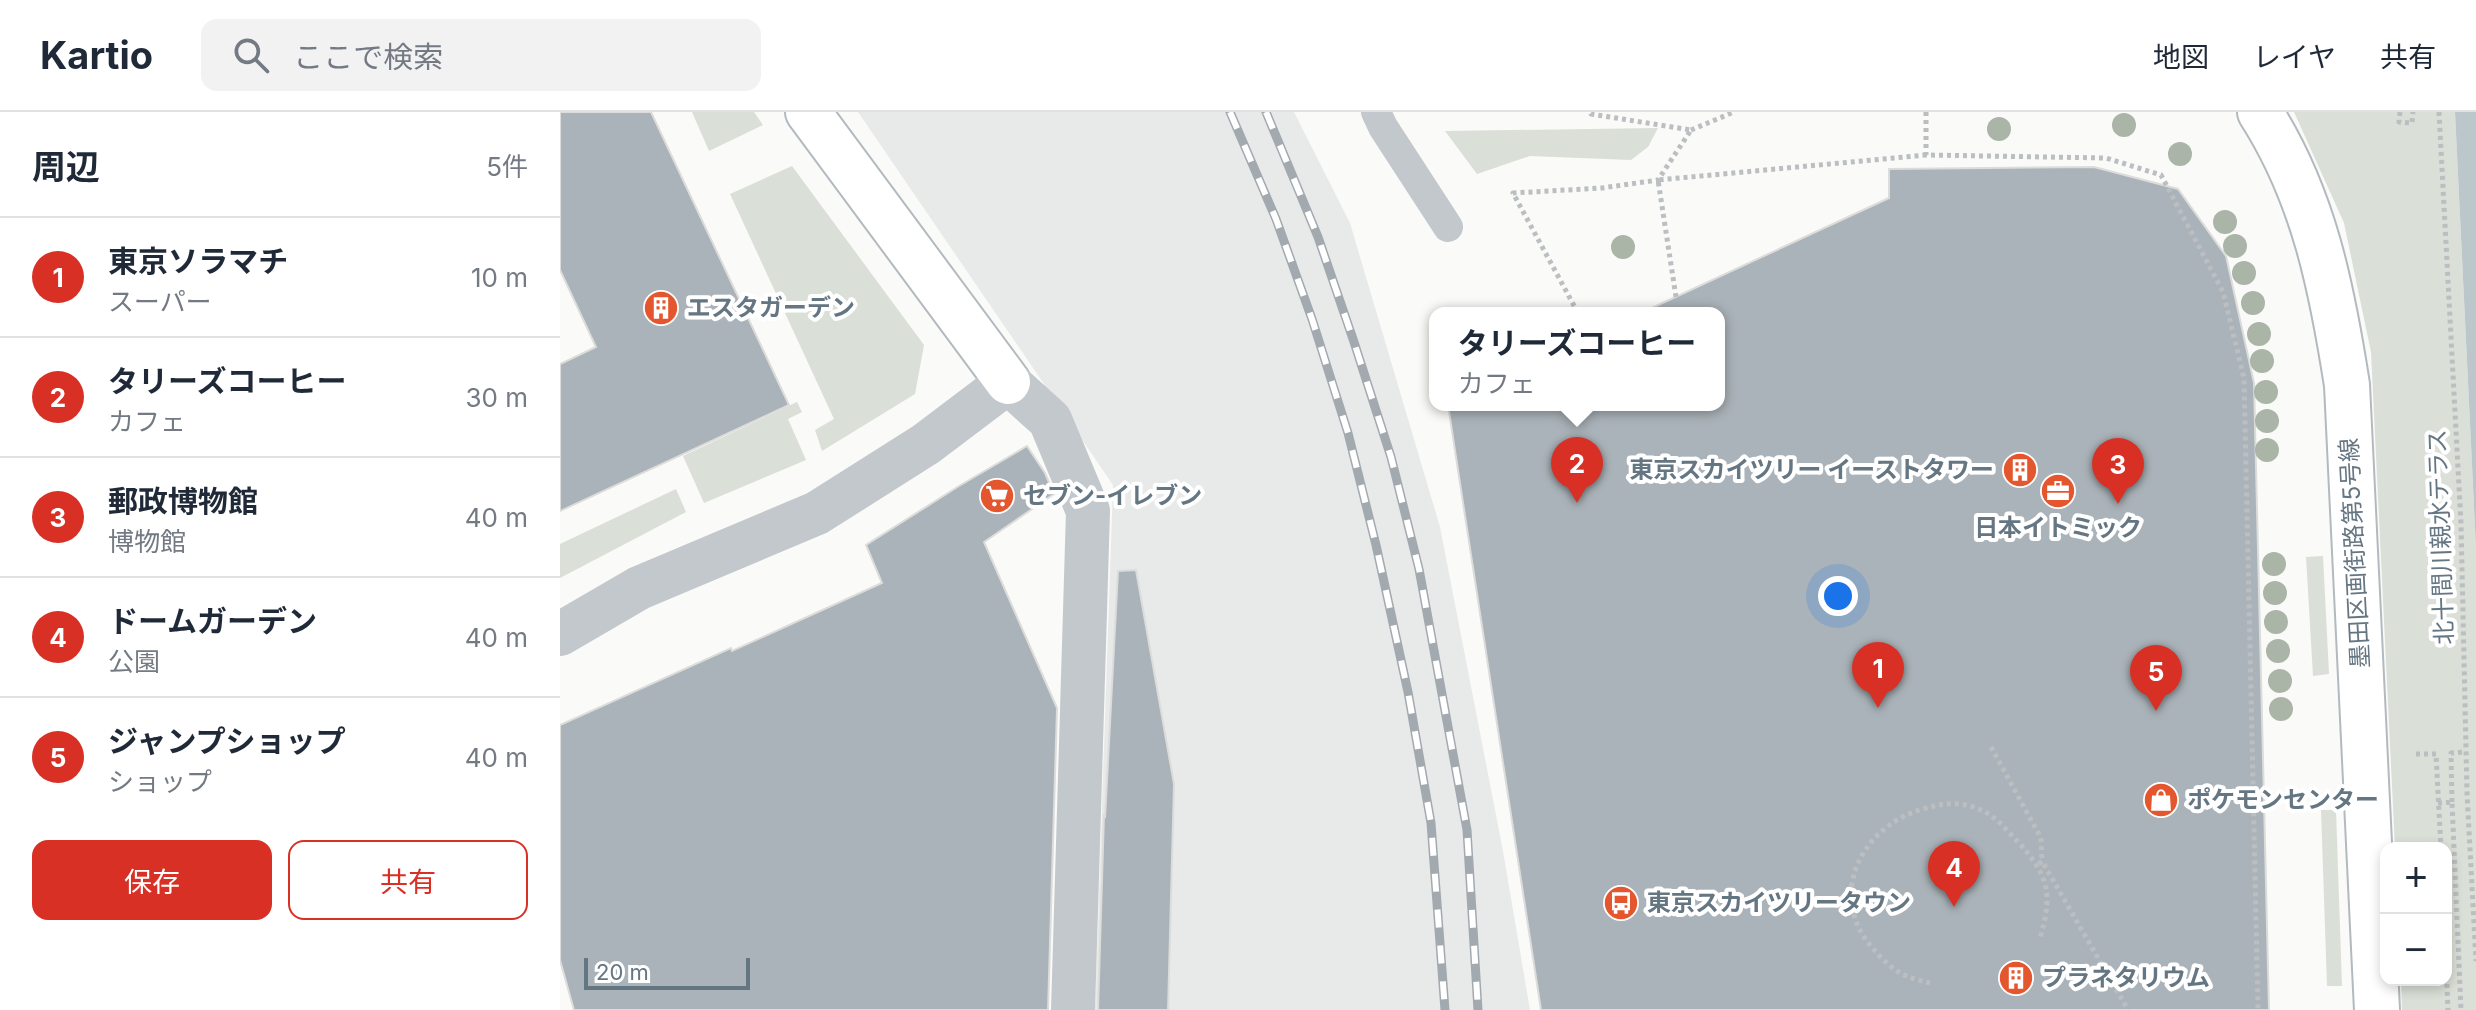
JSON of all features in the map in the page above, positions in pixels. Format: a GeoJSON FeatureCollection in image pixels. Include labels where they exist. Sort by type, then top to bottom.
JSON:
{"type":"FeatureCollection","features":[{"type":"Feature","properties":{"kind":"street"},"geometry":{"type":"LineString","coordinates":[[808,112],[1008,382],[1050,420],[1088,511],[1073,1010]]}},
{"type":"Feature","properties":{"kind":"street","name":"墨田区画街路第5号線"},"geometry":{"type":"LineString","coordinates":[[2260,112],[2294,176],[2320,242],[2347,385],[2377,1010]]}},
{"type":"Feature","properties":{"kind":"street"},"geometry":{"type":"LineString","coordinates":[[560,634],[639,588],[817,513],[926,444],[1008,382]]}},
{"type":"Feature","properties":{"kind":"lane"},"geometry":{"type":"LineString","coordinates":[[1376,112],[1448,227]]}},
{"type":"Feature","properties":{"kind":"path"},"geometry":{"type":"LineString","coordinates":[[1590,112],[1691,130],[1734,112]]}},
{"type":"Feature","properties":{"kind":"path"},"geometry":{"type":"LineString","coordinates":[[1926,112],[1926,155]]}},
{"type":"Feature","properties":{"kind":"path"},"geometry":{"type":"LineString","coordinates":[[2400,112],[2399,122],[2412,123],[2413,112]]}},
{"type":"Feature","properties":{"kind":"path","name":"北十間川親水テラス"},"geometry":{"type":"LineString","coordinates":[[2439,112],[2461,524],[2466,752],[2476,961]]}},
{"type":"Feature","properties":{"kind":"path"},"geometry":{"type":"LineString","coordinates":[[1676,297],[1658,180],[1691,130]]}},
{"type":"Feature","properties":{"kind":"path"},"geometry":{"type":"LineString","coordinates":[[1575,307],[1513,193],[1602,188],[1926,155],[2106,158],[2161,175],[2223,292],[2244,378],[2258,1010]]}},
{"type":"Feature","properties":{"kind":"path"},"geometry":{"type":"LineString","coordinates":[[1991,747],[2041,838],[2040,863],[2047,897],[2040,938]]}},
{"type":"Feature","properties":{"kind":"path"},"geometry":{"type":"LineString","coordinates":[[2461,1010],[2451,753],[2466,752]]}},
{"type":"Feature","properties":{"kind":"path"},"geometry":{"type":"LineString","coordinates":[[2409,754],[2436,754],[2441,842]]}},
{"type":"Feature","properties":{"kind":"path"},"geometry":{"type":"LineString","coordinates":[[2438,803],[2452,802]]}},
{"type":"Feature","properties":{"kind":"path"},"geometry":{"type":"LineString","coordinates":[[1930,983],[1894,969],[1872,948],[1859,928],[1852,906],[1855,867],[1870,841],[1891,823],[1910,813],[1945,803],[1964,803],[1989,813],[2040,863],[2128,1010]]}},
{"type":"Feature","properties":{"kind":"path"},"geometry":{"type":"LineString","coordinates":[[1676,906],[1742,905]]}},
{"type":"Feature","properties":{"kind":"path"},"geometry":{"type":"LineString","coordinates":[[2447,986],[2448,1010]]}},
{"type":"Feature","properties":{"kind":"shaded area"},"geometry":{"type":"Polygon","coordinates":[[[692,112],[754,112],[763,125],[709,151],[692,112]]]}},
{"type":"Feature","properties":{"kind":"shaded area"},"geometry":{"type":"Polygon","coordinates":[[[858,112],[1294,112],[1350,223],[1440,527],[1503,851],[1530,1010],[1095,1010],[1113,485],[858,112]]]}},
{"type":"Feature","properties":{"kind":"shaded area"},"geometry":{"type":"Polygon","coordinates":[[[2294,112],[2455,112],[2476,548],[2476,1010],[2402,1010],[2401,986],[2452,986],[2452,842],[2395,842],[2371,352],[2344,223],[2294,112]]]}},
{"type":"Feature","properties":{"kind":"shaded area"},"geometry":{"type":"Polygon","coordinates":[[[2455,112],[2476,112],[2476,548],[2455,112]]]}},
{"type":"Feature","properties":{"kind":"shaded area"},"geometry":{"type":"Polygon","coordinates":[[[1658,128],[1648,147],[1631,160],[1530,156],[1477,174],[1445,131],[1658,128]]]}},
{"type":"Feature","properties":{"kind":"shaded area"},"geometry":{"type":"Polygon","coordinates":[[[792,166],[924,345],[915,394],[822,451],[815,430],[834,419],[730,194],[792,166]]]}},
{"type":"Feature","properties":{"kind":"shaded area"},"geometry":{"type":"Polygon","coordinates":[[[797,402],[802,412],[788,419],[806,460],[704,503],[683,456],[797,402]]]}},
{"type":"Feature","properties":{"kind":"shaded area"},"geometry":{"type":"Polygon","coordinates":[[[676,489],[686,512],[560,578],[560,544],[676,489]]]}},
{"type":"Feature","properties":{"kind":"shaded area"},"geometry":{"type":"Polygon","coordinates":[[[2323,556],[2329,674],[2313,676],[2306,557],[2323,556]]]}},
{"type":"Feature","properties":{"kind":"shaded area"},"geometry":{"type":"Polygon","coordinates":[[[2321,810],[2336,810],[2342,986],[2327,986],[2321,810]]]}},
{"type":"Feature","properties":{"kind":"building","name":"エスタガーデン"},"geometry":{"type":"Polygon","coordinates":[[[560,112],[651,112],[789,405],[560,511],[560,364],[596,347],[560,270],[560,112]]]}},
{"type":"Feature","properties":{"kind":"building"},"geometry":{"type":"Polygon","coordinates":[[[2094,167],[2178,189],[2226,256],[2254,383],[2269,1010],[1541,1010],[1449,411],[1725,411],[1725,307],[1654,307],[1889,198],[1889,169],[2094,167]]]}},
{"type":"Feature","properties":{"kind":"building"},"geometry":{"type":"Polygon","coordinates":[[[1027,446],[1045,473],[1054,494],[984,542],[1057,708],[1048,1010],[574,1010],[560,960],[560,725],[882,583],[866,545],[1027,446]]]}},
{"type":"Feature","properties":{"kind":"building"},"geometry":{"type":"Polygon","coordinates":[[[1136,570],[1174,784],[1168,1010],[1098,1010],[1104,814],[1105,818],[1118,571],[1136,570]]]}},
{"type":"Feature","properties":{"kind":"railway"},"geometry":{"type":"LineString","coordinates":[[1230,112],[1276,219],[1312,319],[1348,433],[1376,545],[1408,692],[1431,823],[1445,1010]]}},
{"type":"Feature","properties":{"kind":"railway"},"geometry":{"type":"LineString","coordinates":[[1266,112],[1318,237],[1354,342],[1391,457],[1419,569],[1467,830],[1478,1010]]}},
{"type":"Feature","properties":{"kind":"place","name":"エスタガーデン"},"geometry":{"type":"Point","coordinates":[661,308]}},
{"type":"Feature","properties":{"kind":"place","name":"東京スカイツリー イーストタワー"},"geometry":{"type":"Point","coordinates":[2020,470]}},
{"type":"Feature","properties":{"kind":"place","name":"日本イトミック"},"geometry":{"type":"Point","coordinates":[2058,491]}},
{"type":"Feature","properties":{"kind":"place","name":"セブン-イレブン"},"geometry":{"type":"Point","coordinates":[997,496]}},
{"type":"Feature","properties":{"kind":"place","name":"タリーズコーヒー"},"geometry":{"type":"Point","coordinates":[1577,503]}},
{"type":"Feature","properties":{"kind":"place","name":"郵政博物館"},"geometry":{"type":"Point","coordinates":[2118,504]}},
{"type":"Feature","properties":{"kind":"place","name":"東京ソラマチ"},"geometry":{"type":"Point","coordinates":[1878,708]}},
{"type":"Feature","properties":{"kind":"place","name":"ジャンプショップ"},"geometry":{"type":"Point","coordinates":[2156,711]}},
{"type":"Feature","properties":{"kind":"place","name":"ポケモンセンター"},"geometry":{"type":"Point","coordinates":[2161,800]}},
{"type":"Feature","properties":{"kind":"place","name":"東京スカイツリータウン"},"geometry":{"type":"Point","coordinates":[1621,903]}},
{"type":"Feature","properties":{"kind":"place","name":"ドームガーデン"},"geometry":{"type":"Point","coordinates":[1954,907]}},
{"type":"Feature","properties":{"kind":"place","name":"プラネタリウム"},"geometry":{"type":"Point","coordinates":[2016,978]}}]}
